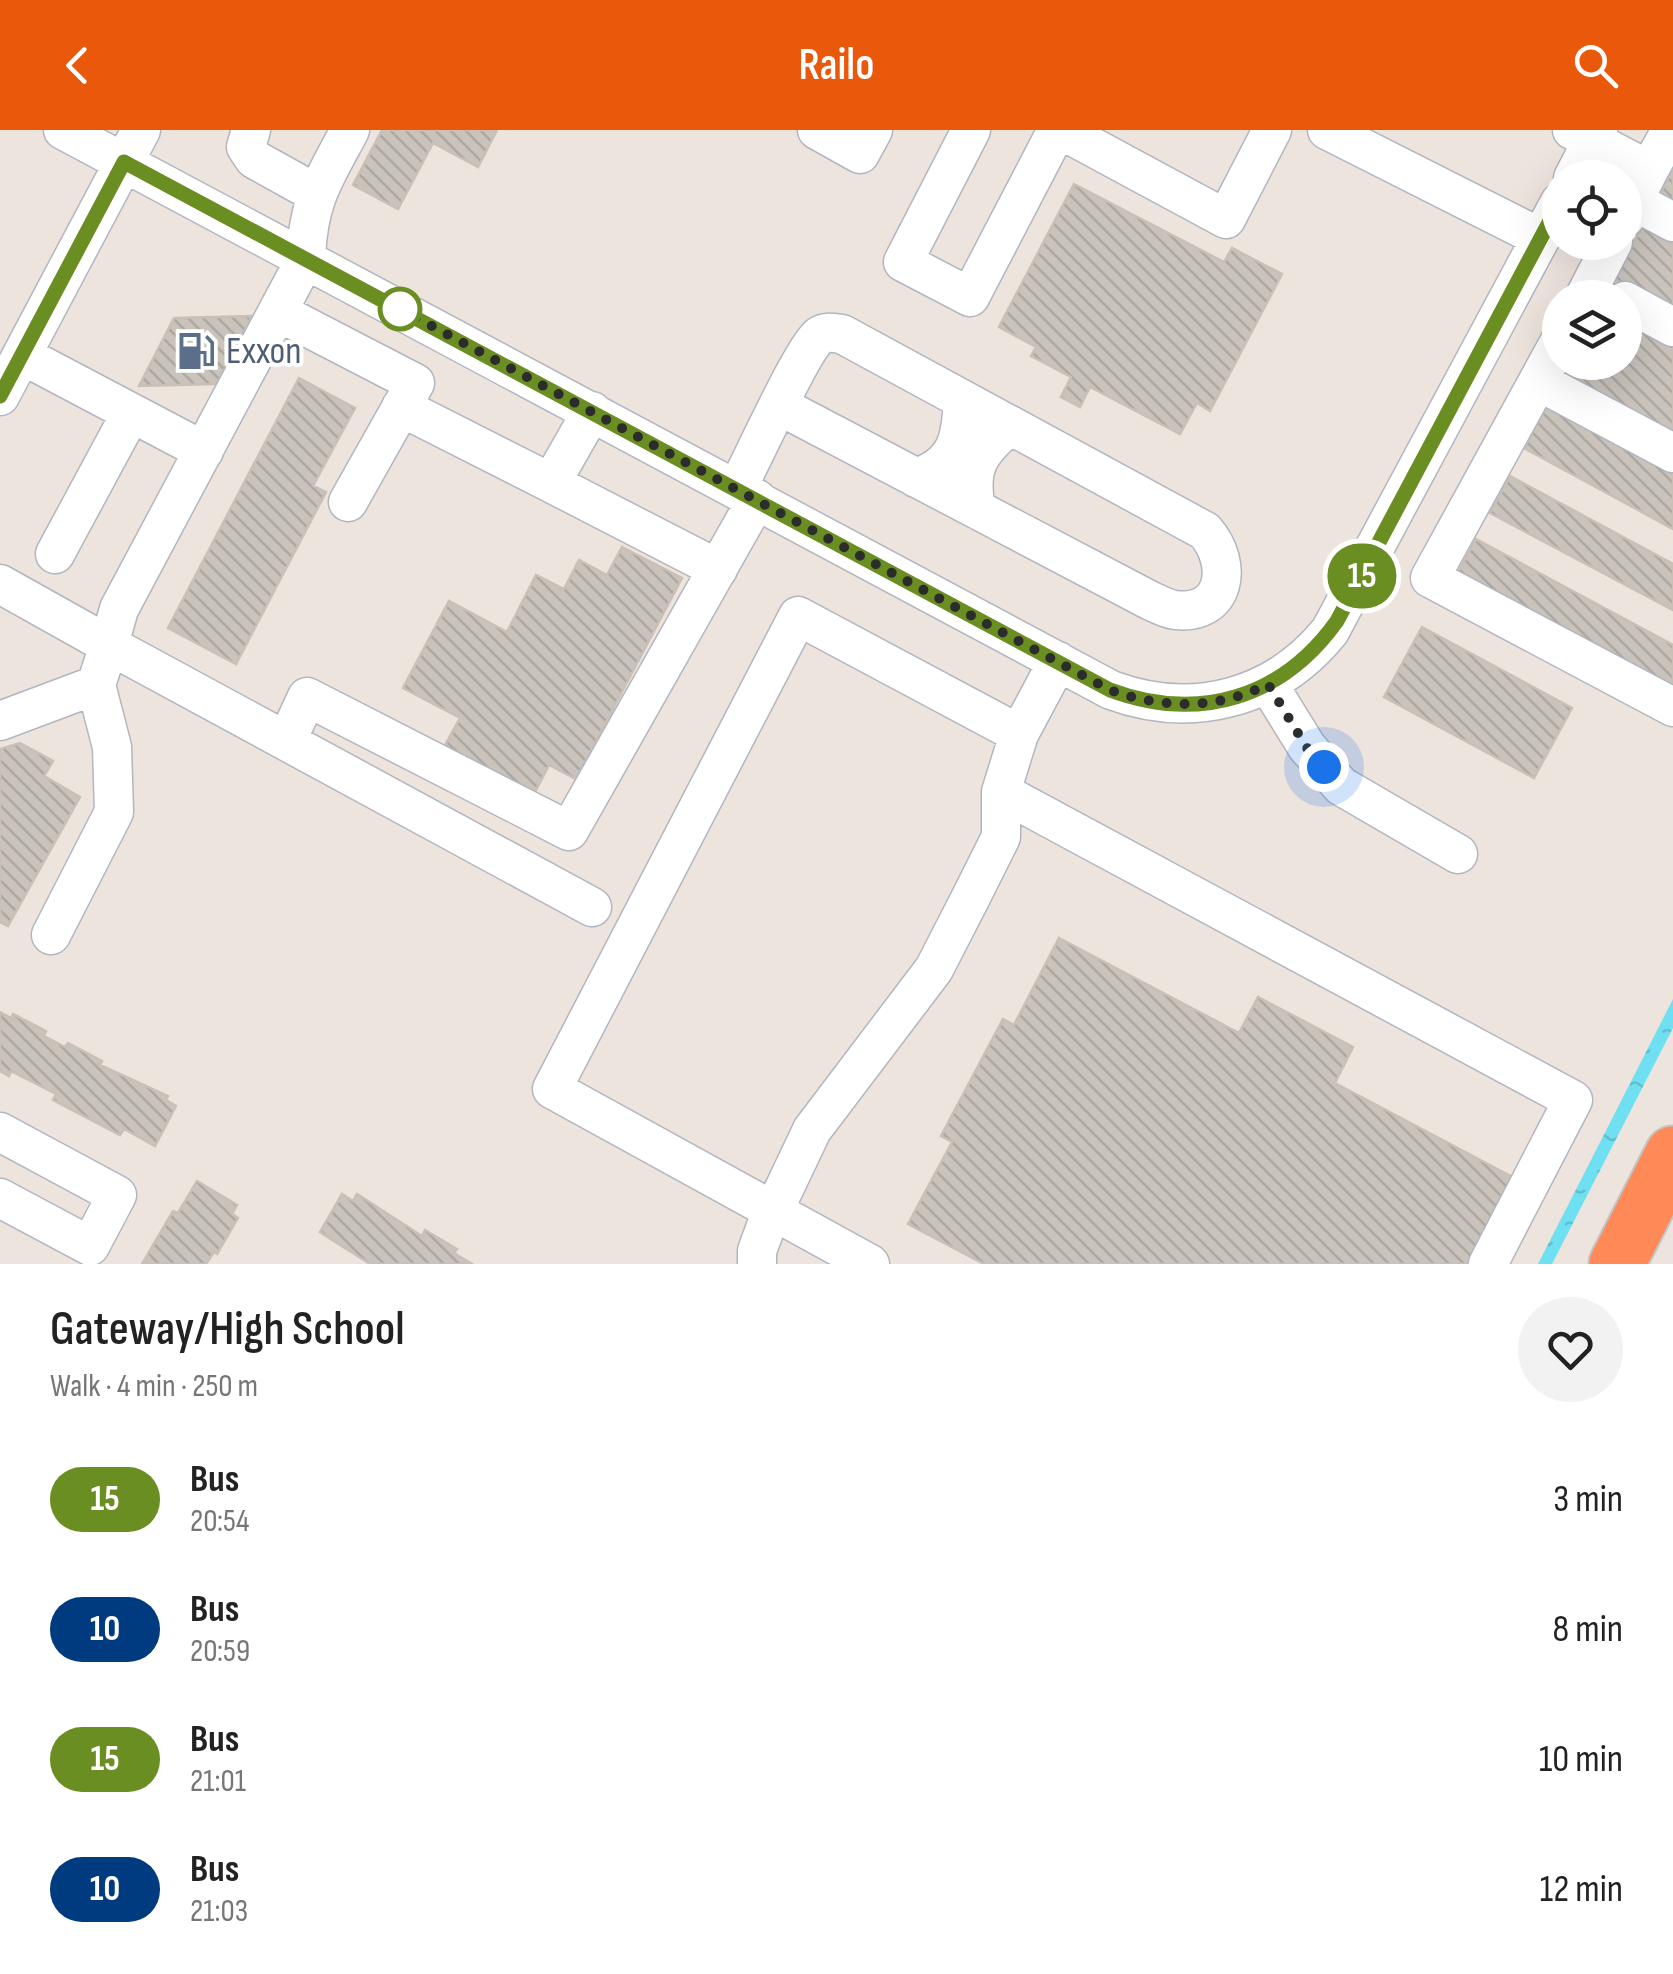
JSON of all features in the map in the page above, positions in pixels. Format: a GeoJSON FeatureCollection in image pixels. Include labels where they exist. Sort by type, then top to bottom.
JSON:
{"type":"FeatureCollection","features":[{"type":"Feature","properties":{"kind":"highway"},"geometry":{"type":"LineString","coordinates":[[1617,1264],[1673,1154]]}},
{"type":"Feature","properties":{"kind":"street"},"geometry":{"type":"LineString","coordinates":[[62,130],[132,146],[306,258],[1110,690],[1160,703],[1212,703],[1259,688],[1313,651],[1337,621],[1541,238],[1327,130]]}},
{"type":"Feature","properties":{"kind":"street"},"geometry":{"type":"LineString","coordinates":[[252,130],[246,147],[254,159],[317,194]]}},
{"type":"Feature","properties":{"kind":"street"},"geometry":{"type":"LineString","coordinates":[[52,934],[114,812],[112,747],[96,685],[119,609],[306,258],[307,227],[317,194],[350,130]]}},
{"type":"Feature","properties":{"kind":"street"},"geometry":{"type":"LineString","coordinates":[[817,130],[860,154],[873,130]]}},
{"type":"Feature","properties":{"kind":"street"},"geometry":{"type":"LineString","coordinates":[[971,130],[903,262],[970,298],[1059,130],[1226,219],[1272,130]]}},
{"type":"Feature","properties":{"kind":"street"},"geometry":{"type":"LineString","coordinates":[[1642,186],[1671,130]]}},
{"type":"Feature","properties":{"kind":"street"},"geometry":{"type":"LineString","coordinates":[[1588,134],[1608,160]]}},
{"type":"Feature","properties":{"kind":"street"},"geometry":{"type":"LineString","coordinates":[[1579,160],[1588,134]]}},
{"type":"Feature","properties":{"kind":"street"},"geometry":{"type":"LineString","coordinates":[[0,396],[132,146]]}},
{"type":"Feature","properties":{"kind":"street"},"geometry":{"type":"LineString","coordinates":[[1642,201],[1673,222]]}},
{"type":"Feature","properties":{"kind":"street"},"geometry":{"type":"LineString","coordinates":[[1642,310],[1673,326]]}},
{"type":"Feature","properties":{"kind":"street"},"geometry":{"type":"LineString","coordinates":[[278,312],[415,384],[348,502]]}},
{"type":"Feature","properties":{"kind":"street"},"geometry":{"type":"LineString","coordinates":[[286,740],[307,696],[569,831],[718,569],[780,406],[810,346],[818,336],[829,332],[842,334],[1205,531],[1219,547],[1222,584],[1212,599],[1195,607],[1175,610],[1151,602],[780,406]]}},
{"type":"Feature","properties":{"kind":"street"},"geometry":{"type":"LineString","coordinates":[[22,354],[204,451]]}},
{"type":"Feature","properties":{"kind":"street"},"geometry":{"type":"LineString","coordinates":[[1542,374],[1430,578],[1673,708]]}},
{"type":"Feature","properties":{"kind":"street"},"geometry":{"type":"LineString","coordinates":[[1538,381],[1673,453]]}},
{"type":"Feature","properties":{"kind":"street"},"geometry":{"type":"LineString","coordinates":[[916,478],[932,472],[954,452],[960,437],[963,400]]}},
{"type":"Feature","properties":{"kind":"street"},"geometry":{"type":"LineString","coordinates":[[401,408],[718,569]]}},
{"type":"Feature","properties":{"kind":"street"},"geometry":{"type":"LineString","coordinates":[[551,483],[592,411]]}},
{"type":"Feature","properties":{"kind":"street"},"geometry":{"type":"LineString","coordinates":[[54,554],[131,412]]}},
{"type":"Feature","properties":{"kind":"street"},"geometry":{"type":"LineString","coordinates":[[976,509],[973,472],[981,454],[1010,426]]}},
{"type":"Feature","properties":{"kind":"street"},"geometry":{"type":"LineString","coordinates":[[0,584],[592,907]]}},
{"type":"Feature","properties":{"kind":"street"},"geometry":{"type":"LineString","coordinates":[[870,1264],[552,1089],[798,616],[1020,734]]}},
{"type":"Feature","properties":{"kind":"street"},"geometry":{"type":"LineString","coordinates":[[756,1264],[773,1213],[812,1130],[934,968],[1001,837],[1001,792],[1020,734],[1058,662]]}},
{"type":"Feature","properties":{"kind":"street"},"geometry":{"type":"LineString","coordinates":[[0,722],[96,685]]}},
{"type":"Feature","properties":{"kind":"street"},"geometry":{"type":"LineString","coordinates":[[1259,688],[1340,786],[1458,854]]}},
{"type":"Feature","properties":{"kind":"street"},"geometry":{"type":"LineString","coordinates":[[1001,792],[1573,1100],[1488,1264]]}},
{"type":"Feature","properties":{"kind":"street"},"geometry":{"type":"LineString","coordinates":[[0,1132],[117,1195],[86,1255],[0,1198]]}},
{"type":"Feature","properties":{"kind":"water"},"geometry":{"type":"Polygon","coordinates":[[[1673,999],[1673,1028],[1552,1264],[1538,1264],[1673,999]]]}},
{"type":"Feature","properties":{"kind":"building"},"geometry":{"type":"Polygon","coordinates":[[[382,130],[497,130],[478,167],[433,143],[398,209],[353,185],[382,130]]]}},
{"type":"Feature","properties":{"kind":"building"},"geometry":{"type":"Polygon","coordinates":[[[1673,170],[1673,207],[1657,199],[1673,170]]]}},
{"type":"Feature","properties":{"kind":"building"},"geometry":{"type":"Polygon","coordinates":[[[1074,184],[1224,262],[1232,248],[1282,274],[1210,411],[1197,403],[1180,434],[1090,387],[1080,407],[1061,397],[1071,377],[1031,356],[1036,347],[999,327],[1074,184]]]}},
{"type":"Feature","properties":{"kind":"building"},"geometry":{"type":"Polygon","coordinates":[[[1642,227],[1673,244],[1673,311],[1642,294],[1642,280],[1614,279],[1624,260],[1642,260],[1642,227]]]}},
{"type":"Feature","properties":{"kind":"building","name":"Exxon"},"geometry":{"type":"Polygon","coordinates":[[[252,316],[217,384],[139,386],[174,318],[252,316]]]}},
{"type":"Feature","properties":{"kind":"building"},"geometry":{"type":"Polygon","coordinates":[[[1642,328],[1673,345],[1673,438],[1565,380],[1642,380],[1642,328]]]}},
{"type":"Feature","properties":{"kind":"building"},"geometry":{"type":"Polygon","coordinates":[[[299,378],[355,408],[313,486],[326,492],[236,664],[168,628],[299,378]]]}},
{"type":"Feature","properties":{"kind":"building"},"geometry":{"type":"Polygon","coordinates":[[[1547,405],[1673,473],[1673,529],[1524,448],[1547,405]]]}},
{"type":"Feature","properties":{"kind":"building"},"geometry":{"type":"Polygon","coordinates":[[[1510,476],[1673,564],[1673,610],[1490,513],[1510,476]]]}},
{"type":"Feature","properties":{"kind":"building"},"geometry":{"type":"Polygon","coordinates":[[[1476,539],[1673,645],[1673,691],[1457,574],[1476,539]]]}},
{"type":"Feature","properties":{"kind":"building"},"geometry":{"type":"Polygon","coordinates":[[[622,547],[682,578],[576,779],[549,765],[534,794],[444,747],[460,718],[403,688],[449,601],[507,632],[536,575],[564,589],[579,560],[607,575],[622,547]]]}},
{"type":"Feature","properties":{"kind":"building"},"geometry":{"type":"Polygon","coordinates":[[[1422,627],[1572,708],[1534,778],[1384,697],[1422,627]]]}},
{"type":"Feature","properties":{"kind":"building"},"geometry":{"type":"Polygon","coordinates":[[[20,743],[53,761],[44,776],[80,797],[8,926],[0,922],[0,749],[20,743]]]}},
{"type":"Feature","properties":{"kind":"building"},"geometry":{"type":"Polygon","coordinates":[[[1059,938],[1239,1033],[1258,997],[1353,1047],[1335,1083],[1518,1180],[1474,1264],[984,1264],[908,1224],[952,1142],[941,1136],[1003,1019],[1014,1025],[1059,938]]]}},
{"type":"Feature","properties":{"kind":"building"},"geometry":{"type":"Polygon","coordinates":[[[0,1012],[11,1018],[13,1014],[46,1031],[44,1036],[65,1047],[68,1043],[102,1061],[100,1065],[168,1096],[166,1100],[176,1106],[155,1146],[124,1129],[120,1135],[53,1100],[56,1094],[11,1071],[9,1076],[0,1071],[0,1012]]]}},
{"type":"Feature","properties":{"kind":"building"},"geometry":{"type":"Polygon","coordinates":[[[197,1181],[237,1205],[232,1214],[238,1218],[217,1254],[214,1252],[206,1264],[142,1264],[173,1211],[178,1213],[197,1181]]]}},
{"type":"Feature","properties":{"kind":"building"},"geometry":{"type":"Polygon","coordinates":[[[342,1194],[353,1201],[357,1194],[422,1236],[425,1230],[457,1249],[454,1253],[472,1264],[370,1264],[320,1232],[342,1194]]]}},
{"type":"Feature","properties":{"kind":"bus line","name":"15"},"geometry":{"type":"LineString","coordinates":[[0,396],[124,162],[1110,690],[1160,703],[1212,703],[1249,693],[1283,676],[1313,651],[1337,621],[1542,236]]}},
{"type":"Feature","properties":{"kind":"place","name":"Exxon"},"geometry":{"type":"Point","coordinates":[196,351]}},
{"type":"Feature","properties":{"kind":"route"},"geometry":{"type":"LineString","coordinates":[[400,309],[1110,690],[1160,703],[1212,703],[1268,684],[1307,748],[1324,767]]}}]}
